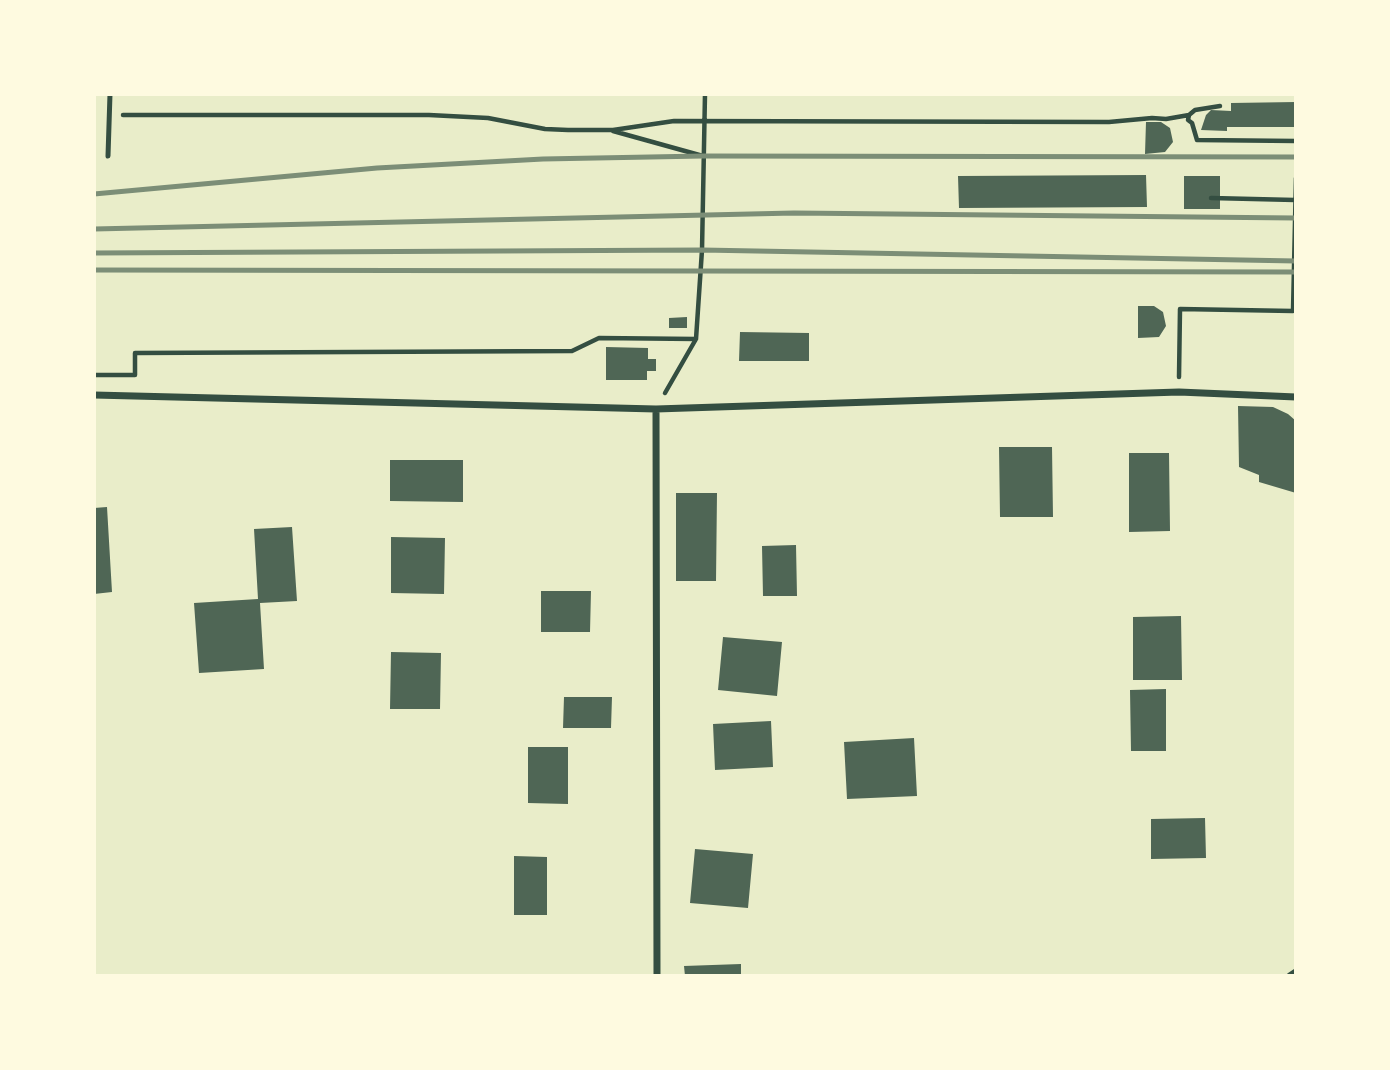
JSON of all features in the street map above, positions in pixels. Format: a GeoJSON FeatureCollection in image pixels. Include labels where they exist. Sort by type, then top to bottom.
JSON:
{"type":"FeatureCollection","features":[{"type":"Feature","properties":{"kind":"street"},"geometry":{"type":"LineString","coordinates":[[94,395],[656,409],[1179,392],[1296,397]]}},
{"type":"Feature","properties":{"kind":"street"},"geometry":{"type":"LineString","coordinates":[[656,409],[657,975]]}},
{"type":"Feature","properties":{"kind":"street"},"geometry":{"type":"LineString","coordinates":[[1290,975],[1296,972]]}},
{"type":"Feature","properties":{"kind":"lane"},"geometry":{"type":"LineString","coordinates":[[108,156],[110,94]]}},
{"type":"Feature","properties":{"kind":"path"},"geometry":{"type":"LineString","coordinates":[[656,409],[696,339],[702,250],[705,94]]}},
{"type":"Feature","properties":{"kind":"path"},"geometry":{"type":"LineString","coordinates":[[110,115],[429,115],[488,118],[545,129],[604,129],[674,121],[1109,122],[1166,119],[1220,106]]}},
{"type":"Feature","properties":{"kind":"path"},"geometry":{"type":"LineString","coordinates":[[1189,115],[1188,120],[1192,123],[1197,140],[1296,141]]}},
{"type":"Feature","properties":{"kind":"path"},"geometry":{"type":"LineString","coordinates":[[604,129],[703,156]]}},
{"type":"Feature","properties":{"kind":"path"},"geometry":{"type":"LineString","coordinates":[[1179,392],[1180,309],[1293,311],[1296,178]]}},
{"type":"Feature","properties":{"kind":"path"},"geometry":{"type":"LineString","coordinates":[[1211,198],[1295,200]]}},
{"type":"Feature","properties":{"kind":"path"},"geometry":{"type":"LineString","coordinates":[[94,375],[135,375],[135,354],[572,351],[599,338],[696,339]]}},
{"type":"Feature","properties":{"kind":"building"},"geometry":{"type":"Polygon","coordinates":[[[1296,102],[1296,127],[1227,127],[1227,131],[1201,130],[1206,115],[1211,110],[1231,111],[1231,103],[1296,102]]]}},
{"type":"Feature","properties":{"kind":"building"},"geometry":{"type":"Polygon","coordinates":[[[1146,122],[1161,122],[1170,128],[1173,142],[1165,152],[1145,154],[1146,122]]]}},
{"type":"Feature","properties":{"kind":"building"},"geometry":{"type":"Polygon","coordinates":[[[1146,175],[1147,207],[959,208],[958,176],[1146,175]]]}},
{"type":"Feature","properties":{"kind":"building"},"geometry":{"type":"Polygon","coordinates":[[[1184,176],[1220,176],[1220,209],[1184,209],[1184,176]]]}},
{"type":"Feature","properties":{"kind":"building"},"geometry":{"type":"Polygon","coordinates":[[[1138,306],[1154,306],[1163,312],[1166,326],[1159,337],[1138,338],[1138,306]]]}},
{"type":"Feature","properties":{"kind":"building"},"geometry":{"type":"Polygon","coordinates":[[[687,317],[687,328],[669,328],[669,318],[687,317]]]}},
{"type":"Feature","properties":{"kind":"building"},"geometry":{"type":"Polygon","coordinates":[[[740,332],[809,333],[809,361],[739,361],[740,332]]]}},
{"type":"Feature","properties":{"kind":"building"},"geometry":{"type":"Polygon","coordinates":[[[606,347],[648,348],[648,359],[656,359],[656,371],[647,371],[647,380],[606,380],[606,347]]]}},
{"type":"Feature","properties":{"kind":"building"},"geometry":{"type":"Polygon","coordinates":[[[1238,406],[1273,407],[1296,421],[1296,493],[1259,482],[1259,475],[1239,467],[1238,406]]]}},
{"type":"Feature","properties":{"kind":"building"},"geometry":{"type":"Polygon","coordinates":[[[999,447],[1052,447],[1053,517],[1000,517],[999,447]]]}},
{"type":"Feature","properties":{"kind":"building"},"geometry":{"type":"Polygon","coordinates":[[[1129,453],[1169,453],[1170,531],[1129,532],[1129,453]]]}},
{"type":"Feature","properties":{"kind":"building"},"geometry":{"type":"Polygon","coordinates":[[[390,460],[463,460],[463,502],[390,501],[390,460]]]}},
{"type":"Feature","properties":{"kind":"building"},"geometry":{"type":"Polygon","coordinates":[[[676,493],[717,493],[716,581],[676,581],[676,493]]]}},
{"type":"Feature","properties":{"kind":"building"},"geometry":{"type":"Polygon","coordinates":[[[107,507],[112,592],[94,594],[94,508],[107,507]]]}},
{"type":"Feature","properties":{"kind":"building"},"geometry":{"type":"Polygon","coordinates":[[[292,527],[297,601],[260,603],[264,669],[199,673],[194,603],[258,599],[254,529],[292,527]]]}},
{"type":"Feature","properties":{"kind":"building"},"geometry":{"type":"Polygon","coordinates":[[[391,537],[445,538],[444,594],[391,593],[391,537]]]}},
{"type":"Feature","properties":{"kind":"building"},"geometry":{"type":"Polygon","coordinates":[[[796,545],[797,596],[763,596],[762,546],[796,545]]]}},
{"type":"Feature","properties":{"kind":"building"},"geometry":{"type":"Polygon","coordinates":[[[541,591],[591,591],[590,632],[541,632],[541,591]]]}},
{"type":"Feature","properties":{"kind":"building"},"geometry":{"type":"Polygon","coordinates":[[[1181,616],[1182,680],[1133,680],[1133,617],[1181,616]]]}},
{"type":"Feature","properties":{"kind":"building"},"geometry":{"type":"Polygon","coordinates":[[[723,637],[782,642],[777,696],[718,690],[723,637]]]}},
{"type":"Feature","properties":{"kind":"building"},"geometry":{"type":"Polygon","coordinates":[[[391,652],[441,653],[440,709],[390,709],[391,652]]]}},
{"type":"Feature","properties":{"kind":"building"},"geometry":{"type":"Polygon","coordinates":[[[1166,689],[1166,751],[1131,751],[1130,690],[1166,689]]]}},
{"type":"Feature","properties":{"kind":"building"},"geometry":{"type":"Polygon","coordinates":[[[564,697],[612,697],[611,728],[563,728],[564,697]]]}},
{"type":"Feature","properties":{"kind":"building"},"geometry":{"type":"Polygon","coordinates":[[[771,721],[773,767],[715,770],[713,724],[771,721]]]}},
{"type":"Feature","properties":{"kind":"building"},"geometry":{"type":"Polygon","coordinates":[[[914,738],[917,796],[847,799],[844,742],[914,738]]]}},
{"type":"Feature","properties":{"kind":"building"},"geometry":{"type":"Polygon","coordinates":[[[528,747],[568,747],[568,804],[528,803],[528,747]]]}},
{"type":"Feature","properties":{"kind":"building"},"geometry":{"type":"Polygon","coordinates":[[[1205,818],[1206,858],[1151,859],[1151,819],[1205,818]]]}},
{"type":"Feature","properties":{"kind":"building"},"geometry":{"type":"Polygon","coordinates":[[[695,849],[753,854],[748,908],[690,903],[695,849]]]}},
{"type":"Feature","properties":{"kind":"building"},"geometry":{"type":"Polygon","coordinates":[[[514,856],[547,857],[547,915],[514,915],[514,856]]]}},
{"type":"Feature","properties":{"kind":"building"},"geometry":{"type":"Polygon","coordinates":[[[741,964],[741,976],[685,976],[684,966],[741,964]]]}},
{"type":"Feature","properties":{"kind":"railway"},"geometry":{"type":"LineString","coordinates":[[94,194],[377,168],[543,159],[703,156],[1296,157]]}},
{"type":"Feature","properties":{"kind":"railway"},"geometry":{"type":"LineString","coordinates":[[94,229],[794,213],[1296,218]]}},
{"type":"Feature","properties":{"kind":"railway"},"geometry":{"type":"LineString","coordinates":[[94,253],[702,250],[1296,261]]}},
{"type":"Feature","properties":{"kind":"railway"},"geometry":{"type":"LineString","coordinates":[[94,270],[1296,272]]}}]}
